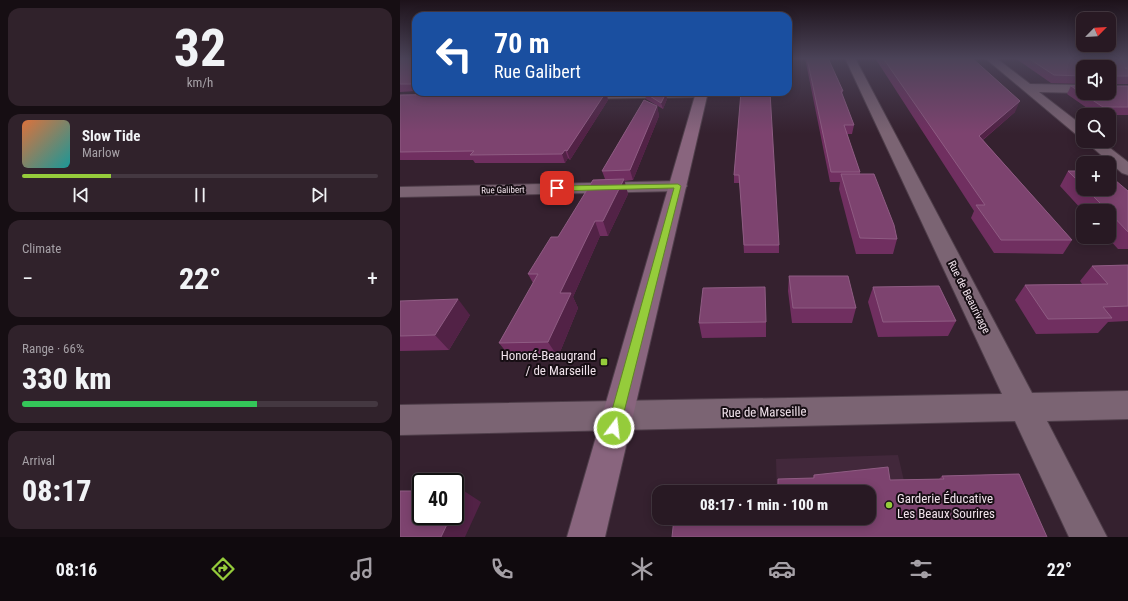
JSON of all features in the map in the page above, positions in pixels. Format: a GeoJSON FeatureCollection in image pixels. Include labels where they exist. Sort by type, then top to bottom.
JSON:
{"type":"FeatureCollection","features":[{"type":"Feature","properties":{"kind":"street","name":"Rue de Beaurivage"},"geometry":{"type":"LineString","coordinates":[[862,83],[1088,537]]}},
{"type":"Feature","properties":{"kind":"street"},"geometry":{"type":"LineString","coordinates":[[1022,83],[1076,127]]}},
{"type":"Feature","properties":{"kind":"street"},"geometry":{"type":"LineString","coordinates":[[1028,88],[1076,88]]}},
{"type":"Feature","properties":{"kind":"street"},"geometry":{"type":"LineString","coordinates":[[586,537],[701,96]]}},
{"type":"Feature","properties":{"kind":"street"},"geometry":{"type":"LineString","coordinates":[[1101,148],[1128,170]]}},
{"type":"Feature","properties":{"kind":"street","name":"Rue Galibert"},"geometry":{"type":"LineString","coordinates":[[400,192],[678,186]]}},
{"type":"Feature","properties":{"kind":"street","name":"Rue de Marseille"},"geometry":{"type":"LineString","coordinates":[[400,420],[1128,405]]}},
{"type":"Feature","properties":{"kind":"shaded area","name":"Garderie Éducative Les Beaux Sourires"},"geometry":{"type":"Polygon","coordinates":[[[898,455],[917,537],[876,521],[876,485],[777,485],[776,459],[898,455]]]}},
{"type":"Feature","properties":{"kind":"building"},"geometry":{"type":"Polygon","coordinates":[[[400,83],[412,83],[412,84],[400,83]]]}},
{"type":"Feature","properties":{"kind":"building"},"geometry":{"type":"Polygon","coordinates":[[[812,83],[839,83],[854,125],[844,125],[860,172],[831,172],[812,83]]]}},
{"type":"Feature","properties":{"kind":"building"},"geometry":{"type":"Polygon","coordinates":[[[900,83],[1000,83],[1020,101],[979,136],[1072,240],[1001,240],[976,205],[985,205],[900,83]]]}},
{"type":"Feature","properties":{"kind":"building"},"geometry":{"type":"Polygon","coordinates":[[[1116,86],[1128,86],[1128,107],[1103,107],[1092,100],[1116,100],[1116,86]]]}},
{"type":"Feature","properties":{"kind":"building"},"geometry":{"type":"Polygon","coordinates":[[[400,95],[603,96],[567,151],[565,150],[562,154],[470,155],[474,151],[400,152],[400,95]]]}},
{"type":"Feature","properties":{"kind":"building"},"geometry":{"type":"Polygon","coordinates":[[[650,96],[664,96],[661,103],[650,96]]]}},
{"type":"Feature","properties":{"kind":"building"},"geometry":{"type":"Polygon","coordinates":[[[741,96],[770,96],[779,245],[744,245],[739,175],[734,175],[741,96]]]}},
{"type":"Feature","properties":{"kind":"building"},"geometry":{"type":"Polygon","coordinates":[[[644,100],[657,106],[630,170],[602,171],[644,100]]]}},
{"type":"Feature","properties":{"kind":"building"},"geometry":{"type":"Polygon","coordinates":[[[1068,171],[1076,171],[1076,179],[1068,171]]]}},
{"type":"Feature","properties":{"kind":"building"},"geometry":{"type":"Polygon","coordinates":[[[841,174],[874,174],[894,225],[897,239],[860,238],[841,174]]]}},
{"type":"Feature","properties":{"kind":"building"},"geometry":{"type":"Polygon","coordinates":[[[624,179],[603,221],[595,221],[560,293],[571,293],[548,342],[499,343],[538,274],[528,274],[551,237],[558,237],[593,180],[624,179]]]}},
{"type":"Feature","properties":{"kind":"building"},"geometry":{"type":"Polygon","coordinates":[[[1116,181],[1128,191],[1128,232],[1116,219],[1116,204],[1101,204],[1093,196],[1116,196],[1116,181]]]}},
{"type":"Feature","properties":{"kind":"building"},"geometry":{"type":"Polygon","coordinates":[[[1128,265],[1128,306],[1103,307],[1112,318],[1048,319],[1025,285],[1108,284],[1092,266],[1128,265]]]}},
{"type":"Feature","properties":{"kind":"building"},"geometry":{"type":"Polygon","coordinates":[[[789,276],[848,276],[856,308],[793,308],[789,276]]]}},
{"type":"Feature","properties":{"kind":"building"},"geometry":{"type":"Polygon","coordinates":[[[939,286],[956,321],[883,322],[873,287],[939,286]]]}},
{"type":"Feature","properties":{"kind":"building"},"geometry":{"type":"Polygon","coordinates":[[[765,287],[766,322],[699,323],[703,288],[765,287]]]}},
{"type":"Feature","properties":{"kind":"building"},"geometry":{"type":"Polygon","coordinates":[[[458,299],[435,335],[400,336],[400,301],[458,299]]]}},
{"type":"Feature","properties":{"kind":"building"},"geometry":{"type":"Polygon","coordinates":[[[888,467],[890,480],[944,479],[942,476],[1019,474],[1047,537],[672,537],[673,525],[876,525],[876,485],[778,485],[778,479],[814,478],[814,475],[888,467]]]}},
{"type":"Feature","properties":{"kind":"building"},"geometry":{"type":"Polygon","coordinates":[[[400,491],[412,491],[412,525],[447,525],[441,537],[400,537],[400,491]]]}},
{"type":"Feature","properties":{"kind":"place","name":"Honoré-Beaugrand / de Marseille"},"geometry":{"type":"Point","coordinates":[604,362]}},
{"type":"Feature","properties":{"kind":"place","name":"Garderie Éducative Les Beaux Sourires"},"geometry":{"type":"Point","coordinates":[889,505]}},
{"type":"Feature","properties":{"kind":"route"},"geometry":{"type":"LineString","coordinates":[[557,188],[678,186],[614,428]]}}]}
